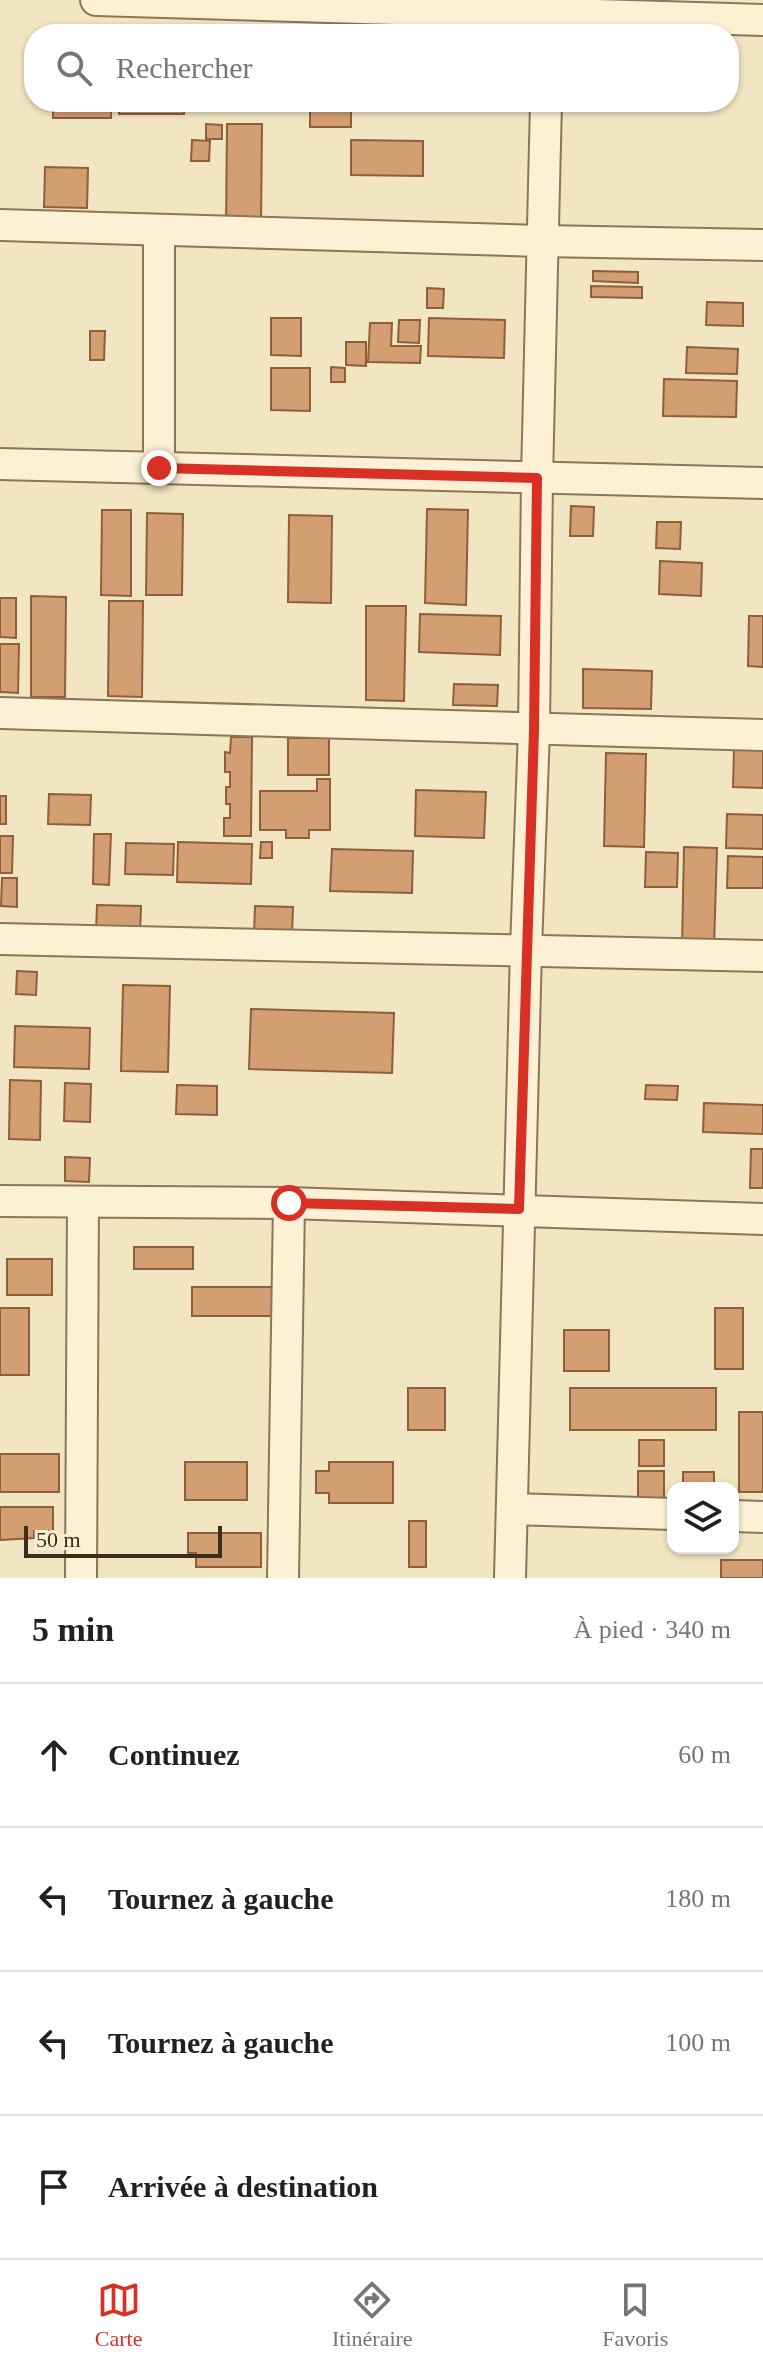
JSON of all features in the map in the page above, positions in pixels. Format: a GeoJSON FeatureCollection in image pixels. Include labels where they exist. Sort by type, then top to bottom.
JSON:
{"type":"FeatureCollection","features":[{"type":"Feature","properties":{"kind":"street"},"geometry":{"type":"LineString","coordinates":[[96,0],[548,16],[763,20]]}},
{"type":"Feature","properties":{"kind":"street"},"geometry":{"type":"LineString","coordinates":[[510,1578],[534,730],[546,112]]}},
{"type":"Feature","properties":{"kind":"street"},"geometry":{"type":"LineString","coordinates":[[0,225],[763,245]]}},
{"type":"Feature","properties":{"kind":"street"},"geometry":{"type":"LineString","coordinates":[[159,230],[159,468]]}},
{"type":"Feature","properties":{"kind":"street"},"geometry":{"type":"LineString","coordinates":[[0,464],[763,483]]}},
{"type":"Feature","properties":{"kind":"street"},"geometry":{"type":"LineString","coordinates":[[0,713],[763,735]]}},
{"type":"Feature","properties":{"kind":"street"},"geometry":{"type":"LineString","coordinates":[[0,939],[763,956]]}},
{"type":"Feature","properties":{"kind":"street"},"geometry":{"type":"LineString","coordinates":[[0,1201],[289,1203],[763,1219]]}},
{"type":"Feature","properties":{"kind":"street"},"geometry":{"type":"LineString","coordinates":[[81,1578],[83,1202]]}},
{"type":"Feature","properties":{"kind":"street"},"geometry":{"type":"LineString","coordinates":[[283,1578],[289,1203]]}},
{"type":"Feature","properties":{"kind":"street"},"geometry":{"type":"LineString","coordinates":[[512,1509],[667,1514]]}},
{"type":"Feature","properties":{"kind":"street"},"geometry":{"type":"LineString","coordinates":[[739,1516],[763,1517]]}},
{"type":"Feature","properties":{"kind":"building"},"geometry":{"type":"Polygon","coordinates":[[[53,112],[111,112],[111,118],[53,118],[53,112]]]}},
{"type":"Feature","properties":{"kind":"building"},"geometry":{"type":"Polygon","coordinates":[[[119,112],[184,112],[184,114],[119,112]]]}},
{"type":"Feature","properties":{"kind":"building"},"geometry":{"type":"Polygon","coordinates":[[[310,112],[351,112],[351,127],[310,127],[310,112]]]}},
{"type":"Feature","properties":{"kind":"building"},"geometry":{"type":"Polygon","coordinates":[[[206,124],[222,125],[222,139],[206,139],[206,124]]]}},
{"type":"Feature","properties":{"kind":"building"},"geometry":{"type":"Polygon","coordinates":[[[227,124],[262,124],[261,226],[226,226],[227,124]]]}},
{"type":"Feature","properties":{"kind":"building"},"geometry":{"type":"Polygon","coordinates":[[[192,140],[210,141],[209,161],[191,161],[192,140]]]}},
{"type":"Feature","properties":{"kind":"building"},"geometry":{"type":"Polygon","coordinates":[[[351,140],[423,141],[423,176],[351,175],[351,140]]]}},
{"type":"Feature","properties":{"kind":"building"},"geometry":{"type":"Polygon","coordinates":[[[45,167],[88,168],[87,208],[44,207],[45,167]]]}},
{"type":"Feature","properties":{"kind":"building"},"geometry":{"type":"Polygon","coordinates":[[[593,271],[638,272],[638,283],[593,281],[593,271]]]}},
{"type":"Feature","properties":{"kind":"building"},"geometry":{"type":"Polygon","coordinates":[[[591,286],[642,287],[642,298],[591,297],[591,286]]]}},
{"type":"Feature","properties":{"kind":"building"},"geometry":{"type":"Polygon","coordinates":[[[427,288],[444,289],[443,308],[427,308],[427,288]]]}},
{"type":"Feature","properties":{"kind":"building"},"geometry":{"type":"Polygon","coordinates":[[[707,302],[743,303],[743,326],[706,325],[707,302]]]}},
{"type":"Feature","properties":{"kind":"building"},"geometry":{"type":"Polygon","coordinates":[[[271,318],[301,318],[301,356],[271,355],[271,318]]]}},
{"type":"Feature","properties":{"kind":"building"},"geometry":{"type":"Polygon","coordinates":[[[429,318],[505,320],[504,358],[428,356],[429,318]]]}},
{"type":"Feature","properties":{"kind":"building"},"geometry":{"type":"Polygon","coordinates":[[[399,320],[420,320],[419,343],[398,342],[399,320]]]}},
{"type":"Feature","properties":{"kind":"building"},"geometry":{"type":"Polygon","coordinates":[[[370,323],[392,323],[391,346],[421,346],[420,363],[368,362],[370,323]]]}},
{"type":"Feature","properties":{"kind":"building"},"geometry":{"type":"Polygon","coordinates":[[[90,331],[105,331],[104,360],[90,360],[90,331]]]}},
{"type":"Feature","properties":{"kind":"building"},"geometry":{"type":"Polygon","coordinates":[[[346,342],[366,342],[366,366],[346,365],[346,342]]]}},
{"type":"Feature","properties":{"kind":"building"},"geometry":{"type":"Polygon","coordinates":[[[687,347],[738,349],[737,374],[686,373],[687,347]]]}},
{"type":"Feature","properties":{"kind":"building"},"geometry":{"type":"Polygon","coordinates":[[[331,367],[345,368],[345,382],[331,382],[331,367]]]}},
{"type":"Feature","properties":{"kind":"building"},"geometry":{"type":"Polygon","coordinates":[[[271,368],[310,368],[310,411],[271,410],[271,368]]]}},
{"type":"Feature","properties":{"kind":"building"},"geometry":{"type":"Polygon","coordinates":[[[664,379],[737,381],[736,417],[663,416],[664,379]]]}},
{"type":"Feature","properties":{"kind":"building"},"geometry":{"type":"Polygon","coordinates":[[[571,506],[594,507],[593,536],[570,536],[571,506]]]}},
{"type":"Feature","properties":{"kind":"building"},"geometry":{"type":"Polygon","coordinates":[[[427,509],[468,510],[466,605],[425,603],[427,509]]]}},
{"type":"Feature","properties":{"kind":"building"},"geometry":{"type":"Polygon","coordinates":[[[102,510],[131,510],[131,596],[101,595],[102,510]]]}},
{"type":"Feature","properties":{"kind":"building"},"geometry":{"type":"Polygon","coordinates":[[[147,513],[183,514],[182,595],[146,595],[147,513]]]}},
{"type":"Feature","properties":{"kind":"building"},"geometry":{"type":"Polygon","coordinates":[[[289,515],[332,516],[331,603],[288,602],[289,515]]]}},
{"type":"Feature","properties":{"kind":"building"},"geometry":{"type":"Polygon","coordinates":[[[657,522],[681,522],[680,549],[656,548],[657,522]]]}},
{"type":"Feature","properties":{"kind":"building"},"geometry":{"type":"Polygon","coordinates":[[[660,561],[702,563],[701,596],[659,594],[660,561]]]}},
{"type":"Feature","properties":{"kind":"building"},"geometry":{"type":"Polygon","coordinates":[[[31,596],[66,597],[65,697],[31,697],[31,596]]]}},
{"type":"Feature","properties":{"kind":"building"},"geometry":{"type":"Polygon","coordinates":[[[0,598],[16,598],[16,638],[0,637],[0,598]]]}},
{"type":"Feature","properties":{"kind":"building"},"geometry":{"type":"Polygon","coordinates":[[[109,601],[143,601],[142,697],[108,696],[109,601]]]}},
{"type":"Feature","properties":{"kind":"building"},"geometry":{"type":"Polygon","coordinates":[[[366,606],[406,606],[404,701],[366,700],[366,606]]]}},
{"type":"Feature","properties":{"kind":"building"},"geometry":{"type":"Polygon","coordinates":[[[420,614],[501,616],[500,655],[419,652],[420,614]]]}},
{"type":"Feature","properties":{"kind":"building"},"geometry":{"type":"Polygon","coordinates":[[[749,616],[763,616],[763,667],[748,666],[749,616]]]}},
{"type":"Feature","properties":{"kind":"building"},"geometry":{"type":"Polygon","coordinates":[[[0,644],[19,644],[18,693],[0,692],[0,644]]]}},
{"type":"Feature","properties":{"kind":"building"},"geometry":{"type":"Polygon","coordinates":[[[583,669],[652,671],[651,709],[583,708],[583,669]]]}},
{"type":"Feature","properties":{"kind":"building"},"geometry":{"type":"Polygon","coordinates":[[[454,684],[498,685],[497,706],[453,705],[454,684]]]}},
{"type":"Feature","properties":{"kind":"building"},"geometry":{"type":"Polygon","coordinates":[[[231,737],[252,737],[251,836],[224,836],[224,818],[230,818],[226,787],[230,787],[230,772],[225,772],[225,752],[230,753],[231,737]]]}},
{"type":"Feature","properties":{"kind":"building"},"geometry":{"type":"Polygon","coordinates":[[[288,738],[329,738],[329,775],[288,775],[288,738]]]}},
{"type":"Feature","properties":{"kind":"building"},"geometry":{"type":"Polygon","coordinates":[[[734,749],[763,750],[763,788],[733,787],[734,749]]]}},
{"type":"Feature","properties":{"kind":"building"},"geometry":{"type":"Polygon","coordinates":[[[606,753],[646,754],[644,847],[604,846],[606,753]]]}},
{"type":"Feature","properties":{"kind":"building"},"geometry":{"type":"Polygon","coordinates":[[[317,779],[330,779],[330,830],[309,830],[309,838],[286,838],[286,830],[260,830],[260,791],[317,791],[317,779]]]}},
{"type":"Feature","properties":{"kind":"building"},"geometry":{"type":"Polygon","coordinates":[[[416,790],[486,792],[484,838],[415,836],[416,790]]]}},
{"type":"Feature","properties":{"kind":"building"},"geometry":{"type":"Polygon","coordinates":[[[49,794],[91,795],[90,825],[48,824],[49,794]]]}},
{"type":"Feature","properties":{"kind":"building"},"geometry":{"type":"Polygon","coordinates":[[[0,796],[6,796],[6,824],[0,824],[0,796]]]}},
{"type":"Feature","properties":{"kind":"building"},"geometry":{"type":"Polygon","coordinates":[[[727,814],[763,815],[763,849],[726,848],[727,814]]]}},
{"type":"Feature","properties":{"kind":"building"},"geometry":{"type":"Polygon","coordinates":[[[94,834],[111,834],[109,885],[93,884],[94,834]]]}},
{"type":"Feature","properties":{"kind":"building"},"geometry":{"type":"Polygon","coordinates":[[[0,836],[13,836],[12,873],[0,873],[0,836]]]}},
{"type":"Feature","properties":{"kind":"building"},"geometry":{"type":"Polygon","coordinates":[[[178,842],[252,844],[251,884],[177,882],[178,842]]]}},
{"type":"Feature","properties":{"kind":"building"},"geometry":{"type":"Polygon","coordinates":[[[261,842],[272,842],[272,858],[260,858],[261,842]]]}},
{"type":"Feature","properties":{"kind":"building"},"geometry":{"type":"Polygon","coordinates":[[[126,843],[174,844],[173,875],[125,874],[126,843]]]}},
{"type":"Feature","properties":{"kind":"building"},"geometry":{"type":"Polygon","coordinates":[[[684,847],[717,848],[714,947],[682,946],[684,847]]]}},
{"type":"Feature","properties":{"kind":"building"},"geometry":{"type":"Polygon","coordinates":[[[332,849],[413,851],[412,893],[330,891],[332,849]]]}},
{"type":"Feature","properties":{"kind":"building"},"geometry":{"type":"Polygon","coordinates":[[[646,852],[678,853],[677,887],[645,887],[646,852]]]}},
{"type":"Feature","properties":{"kind":"building"},"geometry":{"type":"Polygon","coordinates":[[[728,856],[763,857],[763,888],[727,888],[728,856]]]}},
{"type":"Feature","properties":{"kind":"building"},"geometry":{"type":"Polygon","coordinates":[[[2,878],[17,878],[17,907],[1,906],[2,878]]]}},
{"type":"Feature","properties":{"kind":"building"},"geometry":{"type":"Polygon","coordinates":[[[97,905],[141,906],[140,933],[96,932],[97,905]]]}},
{"type":"Feature","properties":{"kind":"building"},"geometry":{"type":"Polygon","coordinates":[[[255,906],[293,907],[292,937],[254,936],[255,906]]]}},
{"type":"Feature","properties":{"kind":"building"},"geometry":{"type":"Polygon","coordinates":[[[17,971],[37,972],[36,995],[16,994],[17,971]]]}},
{"type":"Feature","properties":{"kind":"building"},"geometry":{"type":"Polygon","coordinates":[[[123,985],[170,986],[168,1072],[121,1071],[123,985]]]}},
{"type":"Feature","properties":{"kind":"building"},"geometry":{"type":"Polygon","coordinates":[[[251,1009],[394,1013],[392,1073],[249,1069],[251,1009]]]}},
{"type":"Feature","properties":{"kind":"building"},"geometry":{"type":"Polygon","coordinates":[[[15,1026],[90,1028],[89,1069],[14,1067],[15,1026]]]}},
{"type":"Feature","properties":{"kind":"building"},"geometry":{"type":"Polygon","coordinates":[[[10,1080],[41,1081],[40,1140],[9,1139],[10,1080]]]}},
{"type":"Feature","properties":{"kind":"building"},"geometry":{"type":"Polygon","coordinates":[[[65,1083],[91,1084],[90,1122],[64,1121],[65,1083]]]}},
{"type":"Feature","properties":{"kind":"building"},"geometry":{"type":"Polygon","coordinates":[[[177,1085],[217,1086],[217,1115],[176,1114],[177,1085]]]}},
{"type":"Feature","properties":{"kind":"building"},"geometry":{"type":"Polygon","coordinates":[[[646,1085],[678,1086],[677,1100],[645,1099],[646,1085]]]}},
{"type":"Feature","properties":{"kind":"building"},"geometry":{"type":"Polygon","coordinates":[[[704,1103],[763,1105],[763,1134],[703,1132],[704,1103]]]}},
{"type":"Feature","properties":{"kind":"building"},"geometry":{"type":"Polygon","coordinates":[[[751,1149],[763,1149],[763,1188],[750,1188],[751,1149]]]}},
{"type":"Feature","properties":{"kind":"building"},"geometry":{"type":"Polygon","coordinates":[[[65,1157],[90,1158],[89,1182],[65,1181],[65,1157]]]}},
{"type":"Feature","properties":{"kind":"building"},"geometry":{"type":"Polygon","coordinates":[[[134,1247],[193,1247],[193,1269],[134,1269],[134,1247]]]}},
{"type":"Feature","properties":{"kind":"building"},"geometry":{"type":"Polygon","coordinates":[[[7,1259],[52,1259],[52,1295],[7,1295],[7,1259]]]}},
{"type":"Feature","properties":{"kind":"building"},"geometry":{"type":"Polygon","coordinates":[[[192,1287],[272,1287],[272,1316],[192,1316],[192,1287]]]}},
{"type":"Feature","properties":{"kind":"building"},"geometry":{"type":"Polygon","coordinates":[[[0,1308],[29,1308],[29,1375],[0,1375],[0,1308]]]}},
{"type":"Feature","properties":{"kind":"building"},"geometry":{"type":"Polygon","coordinates":[[[715,1308],[743,1308],[743,1369],[715,1369],[715,1308]]]}},
{"type":"Feature","properties":{"kind":"building"},"geometry":{"type":"Polygon","coordinates":[[[564,1330],[609,1330],[609,1371],[564,1371],[564,1330]]]}},
{"type":"Feature","properties":{"kind":"building"},"geometry":{"type":"Polygon","coordinates":[[[408,1388],[445,1388],[445,1430],[408,1430],[408,1388]]]}},
{"type":"Feature","properties":{"kind":"building"},"geometry":{"type":"Polygon","coordinates":[[[570,1388],[716,1388],[716,1430],[570,1430],[570,1388]]]}},
{"type":"Feature","properties":{"kind":"building"},"geometry":{"type":"Polygon","coordinates":[[[739,1412],[763,1412],[763,1492],[739,1492],[739,1412]]]}},
{"type":"Feature","properties":{"kind":"building"},"geometry":{"type":"Polygon","coordinates":[[[639,1440],[664,1440],[664,1466],[639,1466],[639,1440]]]}},
{"type":"Feature","properties":{"kind":"building"},"geometry":{"type":"Polygon","coordinates":[[[0,1454],[59,1454],[59,1492],[0,1492],[0,1454]]]}},
{"type":"Feature","properties":{"kind":"building"},"geometry":{"type":"Polygon","coordinates":[[[185,1462],[247,1462],[247,1500],[185,1500],[185,1462]]]}},
{"type":"Feature","properties":{"kind":"building"},"geometry":{"type":"Polygon","coordinates":[[[329,1462],[393,1462],[393,1503],[329,1503],[329,1493],[316,1493],[316,1471],[329,1471],[329,1462]]]}},
{"type":"Feature","properties":{"kind":"building"},"geometry":{"type":"Polygon","coordinates":[[[638,1471],[664,1471],[664,1501],[638,1501],[638,1471]]]}},
{"type":"Feature","properties":{"kind":"building"},"geometry":{"type":"Polygon","coordinates":[[[683,1472],[714,1472],[714,1482],[683,1482],[683,1472]]]}},
{"type":"Feature","properties":{"kind":"building"},"geometry":{"type":"Polygon","coordinates":[[[0,1507],[53,1507],[53,1531],[34,1531],[34,1538],[0,1540],[0,1507]]]}},
{"type":"Feature","properties":{"kind":"building"},"geometry":{"type":"Polygon","coordinates":[[[409,1521],[426,1521],[426,1567],[409,1567],[409,1521]]]}},
{"type":"Feature","properties":{"kind":"building"},"geometry":{"type":"Polygon","coordinates":[[[188,1533],[261,1533],[261,1567],[196,1567],[196,1553],[188,1553],[188,1533]]]}},
{"type":"Feature","properties":{"kind":"building"},"geometry":{"type":"Polygon","coordinates":[[[721,1560],[763,1560],[763,1578],[721,1578],[721,1560]]]}},
{"type":"Feature","properties":{"kind":"route"},"geometry":{"type":"LineString","coordinates":[[159,468],[537,478],[534,730],[519,1209],[289,1203]]}}]}
